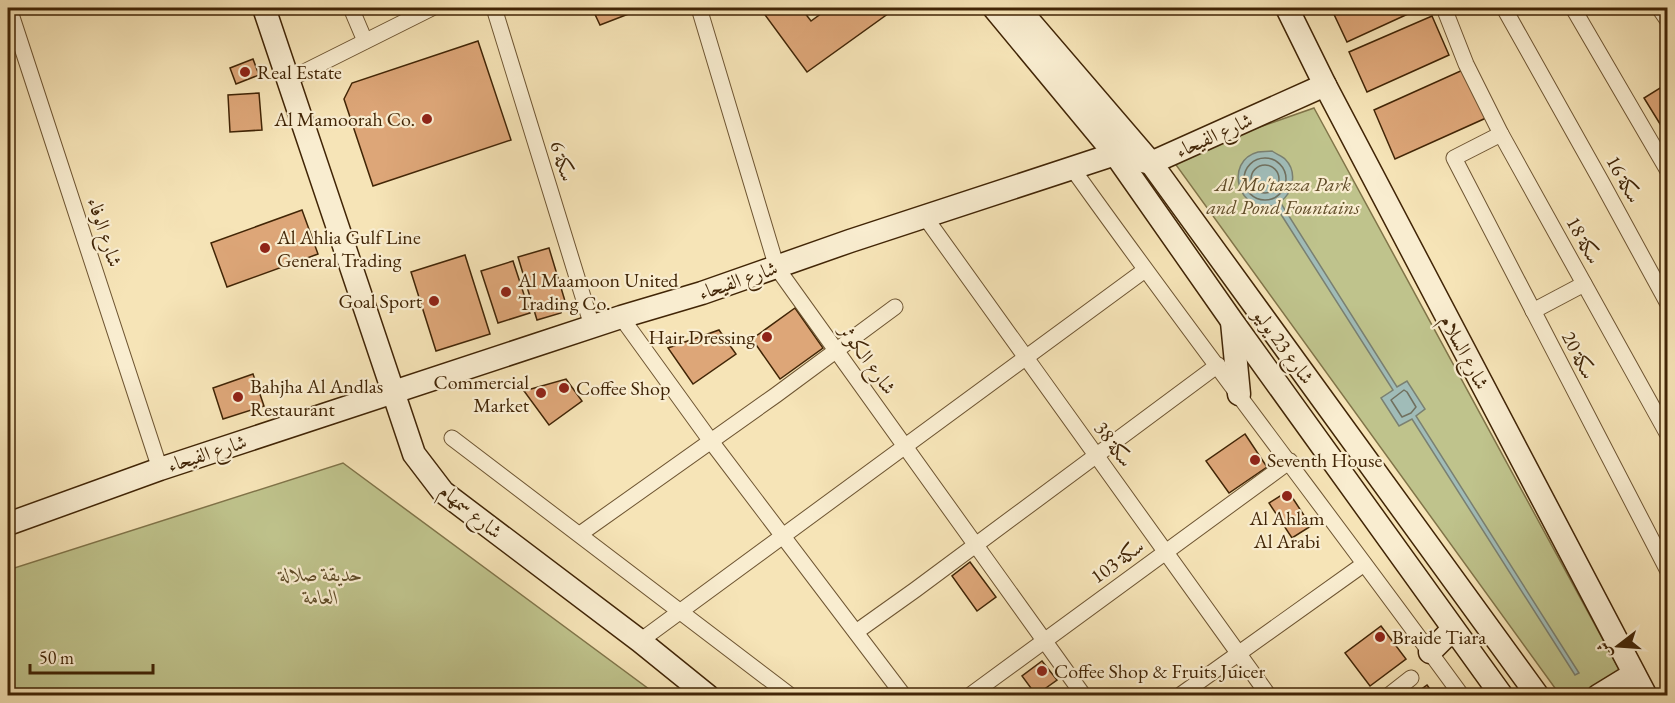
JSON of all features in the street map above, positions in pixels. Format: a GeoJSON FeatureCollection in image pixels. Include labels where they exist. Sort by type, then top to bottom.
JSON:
{"type":"FeatureCollection","features":[{"type":"Feature","properties":{"kind":"street","name":"شارع الوفاء"},"geometry":{"type":"LineString","coordinates":[[9,8],[11,27],[160,469]]}},
{"type":"Feature","properties":{"kind":"street","name":"شارع سمهام"},"geometry":{"type":"LineString","coordinates":[[264,8],[414,454],[443,492],[640,640],[708,696]]}},
{"type":"Feature","properties":{"kind":"street"},"geometry":{"type":"LineString","coordinates":[[351,8],[365,41]]}},
{"type":"Feature","properties":{"kind":"street"},"geometry":{"type":"LineString","coordinates":[[288,80],[432,8]]}},
{"type":"Feature","properties":{"kind":"street","name":"سكة 6"},"geometry":{"type":"LineString","coordinates":[[494,8],[592,326]]}},
{"type":"Feature","properties":{"kind":"street","name":"شارع الكوثر"},"geometry":{"type":"LineString","coordinates":[[699,8],[777,268],[1084,696]]}},
{"type":"Feature","properties":{"kind":"street","name":"شارع 23 يوليو"},"geometry":{"type":"LineString","coordinates":[[994,8],[1115,154],[1232,321],[1502,696]]}},
{"type":"Feature","properties":{"kind":"street","name":"شارع 23 يوليو"},"geometry":{"type":"LineString","coordinates":[[1018,8],[1151,163],[1538,696]]}},
{"type":"Feature","properties":{"kind":"street","name":"شارع السلام"},"geometry":{"type":"LineString","coordinates":[[1287,8],[1640,689]]}},
{"type":"Feature","properties":{"kind":"street","name":"سكة 18"},"geometry":{"type":"LineString","coordinates":[[1444,8],[1467,64],[1501,134],[1668,435]]}},
{"type":"Feature","properties":{"kind":"street","name":"سكة 16"},"geometry":{"type":"LineString","coordinates":[[1504,8],[1668,304]]}},
{"type":"Feature","properties":{"kind":"street"},"geometry":{"type":"LineString","coordinates":[[1573,8],[1668,171]]}},
{"type":"Feature","properties":{"kind":"street","name":"شارع الفيحاء"},"geometry":{"type":"LineString","coordinates":[[8,524],[160,469],[592,326],[702,293],[1115,154],[1151,163],[1325,85]]}},
{"type":"Feature","properties":{"kind":"street","name":"سكة 20"},"geometry":{"type":"LineString","coordinates":[[1501,134],[1454,158],[1668,571]]}},
{"type":"Feature","properties":{"kind":"street"},"geometry":{"type":"LineString","coordinates":[[1072,168],[1145,270],[1290,461],[1462,696]]}},
{"type":"Feature","properties":{"kind":"street","name":"سكة 38"},"geometry":{"type":"LineString","coordinates":[[925,217],[1269,696]]}},
{"type":"Feature","properties":{"kind":"street"},"geometry":{"type":"LineString","coordinates":[[640,640],[1145,270]]}},
{"type":"Feature","properties":{"kind":"street"},"geometry":{"type":"LineString","coordinates":[[1533,311],[1584,284]]}},
{"type":"Feature","properties":{"kind":"street"},"geometry":{"type":"LineString","coordinates":[[580,534],[776,395],[895,307]]}},
{"type":"Feature","properties":{"kind":"street"},"geometry":{"type":"LineString","coordinates":[[621,317],[710,440],[904,696]]}},
{"type":"Feature","properties":{"kind":"street"},"geometry":{"type":"LineString","coordinates":[[1232,321],[1239,394]]}},
{"type":"Feature","properties":{"kind":"street"},"geometry":{"type":"LineString","coordinates":[[856,632],[1218,365]]}},
{"type":"Feature","properties":{"kind":"street"},"geometry":{"type":"LineString","coordinates":[[452,438],[791,696]]}},
{"type":"Feature","properties":{"kind":"street","name":"سكة 103"},"geometry":{"type":"LineString","coordinates":[[969,696],[1290,461]]}},
{"type":"Feature","properties":{"kind":"street"},"geometry":{"type":"LineString","coordinates":[[1179,696],[1364,564]]}},
{"type":"Feature","properties":{"kind":"street"},"geometry":{"type":"LineString","coordinates":[[1430,652],[1453,629]]}},
{"type":"Feature","properties":{"kind":"street"},"geometry":{"type":"LineString","coordinates":[[1388,696],[1411,678]]}},
{"type":"Feature","properties":{"kind":"street"},"geometry":{"type":"LineString","coordinates":[[1598,696],[1640,689]]}},
{"type":"Feature","properties":{"kind":"green space","name":"Al Mo'tazza Park and Pond Fountains"},"geometry":{"type":"Polygon","coordinates":[[[1314,108],[1633,695],[1560,695],[1171,158],[1314,108]]]}},
{"type":"Feature","properties":{"kind":"green space","name":"حديقة صلالة العامة"},"geometry":{"type":"Polygon","coordinates":[[[343,463],[657,695],[8,695],[8,570],[343,463]]]}},
{"type":"Feature","properties":{"kind":"water"},"geometry":{"type":"Polygon","coordinates":[[[1272,151],[1285,159],[1293,176],[1291,188],[1280,202],[1397,387],[1407,381],[1425,409],[1416,416],[1579,673],[1575,675],[1412,419],[1399,426],[1381,398],[1393,390],[1275,205],[1262,206],[1252,203],[1244,195],[1238,176],[1241,166],[1247,157],[1258,152],[1272,151]]]}},
{"type":"Feature","properties":{"kind":"building"},"geometry":{"type":"Polygon","coordinates":[[[592,8],[644,8],[600,25],[592,8]]]}},
{"type":"Feature","properties":{"kind":"building"},"geometry":{"type":"Polygon","coordinates":[[[760,8],[801,8],[811,21],[829,8],[896,8],[807,72],[760,8]]]}},
{"type":"Feature","properties":{"kind":"building"},"geometry":{"type":"Polygon","coordinates":[[[1331,8],[1421,8],[1347,42],[1331,8]]]}},
{"type":"Feature","properties":{"kind":"building"},"geometry":{"type":"Polygon","coordinates":[[[1432,16],[1449,55],[1367,92],[1349,52],[1432,16]]]}},
{"type":"Feature","properties":{"kind":"building","name":"Al Mamoorah Co."},"geometry":{"type":"Polygon","coordinates":[[[478,41],[511,140],[373,186],[344,99],[352,83],[478,41]]]}},
{"type":"Feature","properties":{"kind":"building","name":"Real Estate"},"geometry":{"type":"Polygon","coordinates":[[[253,59],[259,75],[236,84],[230,68],[253,59]]]}},
{"type":"Feature","properties":{"kind":"building"},"geometry":{"type":"Polygon","coordinates":[[[1465,69],[1486,118],[1395,159],[1374,110],[1465,69]]]}},
{"type":"Feature","properties":{"kind":"building"},"geometry":{"type":"Polygon","coordinates":[[[1668,83],[1668,131],[1665,132],[1644,98],[1668,83]]]}},
{"type":"Feature","properties":{"kind":"building"},"geometry":{"type":"Polygon","coordinates":[[[259,93],[262,130],[230,132],[228,95],[259,93]]]}},
{"type":"Feature","properties":{"kind":"building","name":"Al Ahlia Gulf Line General Trading"},"geometry":{"type":"Polygon","coordinates":[[[302,210],[318,254],[227,287],[211,243],[302,210]]]}},
{"type":"Feature","properties":{"kind":"building"},"geometry":{"type":"Polygon","coordinates":[[[549,248],[565,301],[561,313],[537,320],[518,257],[549,248]]]}},
{"type":"Feature","properties":{"kind":"building"},"geometry":{"type":"Polygon","coordinates":[[[465,255],[490,334],[436,351],[411,272],[465,255]]]}},
{"type":"Feature","properties":{"kind":"building","name":"Al Maamoon United Trading Co."},"geometry":{"type":"Polygon","coordinates":[[[513,261],[530,313],[498,323],[481,271],[513,261]]]}},
{"type":"Feature","properties":{"kind":"building"},"geometry":{"type":"Polygon","coordinates":[[[795,308],[823,348],[780,379],[752,339],[795,308]]]}},
{"type":"Feature","properties":{"kind":"building"},"geometry":{"type":"Polygon","coordinates":[[[719,330],[736,354],[693,384],[668,348],[719,330]]]}},
{"type":"Feature","properties":{"kind":"building","name":"Bahjha Al Andlas Restaurant"},"geometry":{"type":"Polygon","coordinates":[[[253,374],[264,406],[223,419],[213,388],[253,374]]]}},
{"type":"Feature","properties":{"kind":"building"},"geometry":{"type":"Polygon","coordinates":[[[566,379],[582,401],[549,425],[524,391],[566,379]]]}},
{"type":"Feature","properties":{"kind":"building"},"geometry":{"type":"Polygon","coordinates":[[[1245,434],[1267,467],[1229,493],[1206,461],[1245,434]]]}},
{"type":"Feature","properties":{"kind":"building"},"geometry":{"type":"Polygon","coordinates":[[[1288,491],[1311,526],[1292,538],[1269,503],[1288,491]]]}},
{"type":"Feature","properties":{"kind":"building"},"geometry":{"type":"Polygon","coordinates":[[[970,562],[996,597],[977,611],[952,576],[970,562]]]}},
{"type":"Feature","properties":{"kind":"building"},"geometry":{"type":"Polygon","coordinates":[[[1381,626],[1406,659],[1370,686],[1345,653],[1381,626]]]}},
{"type":"Feature","properties":{"kind":"building"},"geometry":{"type":"Polygon","coordinates":[[[1042,661],[1057,680],[1036,695],[1022,676],[1042,661]]]}},
{"type":"Feature","properties":{"kind":"building"},"geometry":{"type":"Polygon","coordinates":[[[1427,685],[1435,696],[1412,696],[1427,685]]]}},
{"type":"Feature","properties":{"kind":"place","name":"Real Estate"},"geometry":{"type":"Point","coordinates":[245,72]}},
{"type":"Feature","properties":{"kind":"place","name":"Al Mamoorah Co."},"geometry":{"type":"Point","coordinates":[427,119]}},
{"type":"Feature","properties":{"kind":"place","name":"Al Ahlia Gulf Line General Trading"},"geometry":{"type":"Point","coordinates":[265,248]}},
{"type":"Feature","properties":{"kind":"place","name":"Al Maamoon United Trading Co."},"geometry":{"type":"Point","coordinates":[506,292]}},
{"type":"Feature","properties":{"kind":"place","name":"Goal Sport"},"geometry":{"type":"Point","coordinates":[434,301]}},
{"type":"Feature","properties":{"kind":"place","name":"Hair Dressing"},"geometry":{"type":"Point","coordinates":[767,337]}},
{"type":"Feature","properties":{"kind":"place","name":"Coffee Shop"},"geometry":{"type":"Point","coordinates":[564,388]}},
{"type":"Feature","properties":{"kind":"place","name":"Commercial Market"},"geometry":{"type":"Point","coordinates":[541,393]}},
{"type":"Feature","properties":{"kind":"place","name":"Bahjha Al Andlas Restaurant"},"geometry":{"type":"Point","coordinates":[238,397]}},
{"type":"Feature","properties":{"kind":"place","name":"Seventh House"},"geometry":{"type":"Point","coordinates":[1255,460]}},
{"type":"Feature","properties":{"kind":"place","name":"Al Ahlam Al Arabi"},"geometry":{"type":"Point","coordinates":[1287,496]}},
{"type":"Feature","properties":{"kind":"place","name":"Braide Tiara"},"geometry":{"type":"Point","coordinates":[1380,637]}},
{"type":"Feature","properties":{"kind":"place","name":"Coffee Shop & Fruits Juicer"},"geometry":{"type":"Point","coordinates":[1042,671]}}]}
